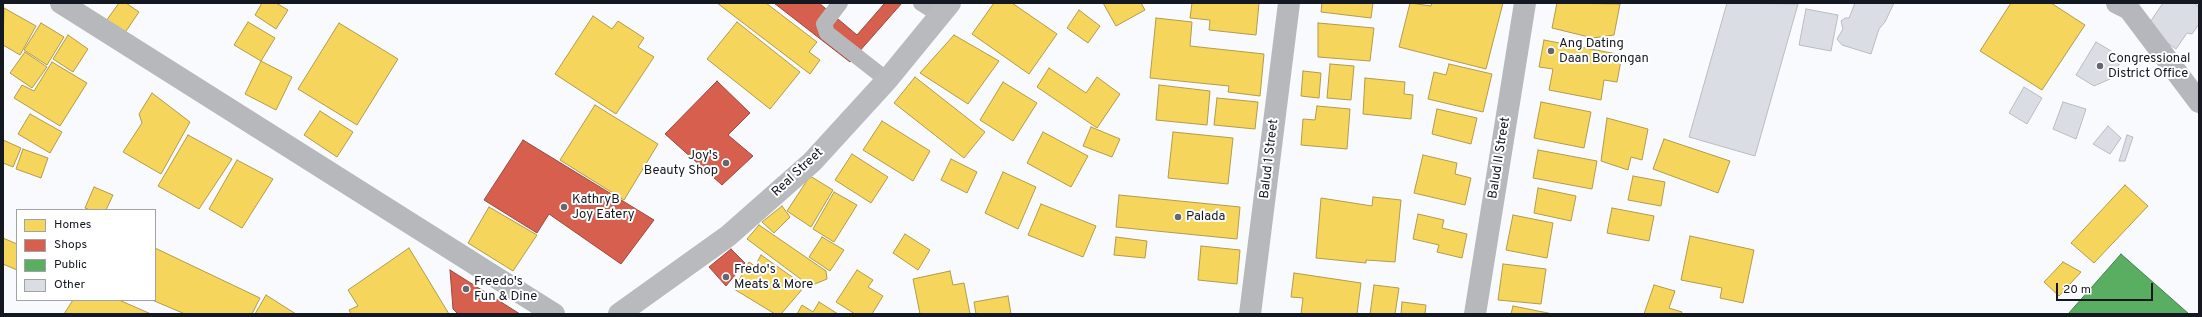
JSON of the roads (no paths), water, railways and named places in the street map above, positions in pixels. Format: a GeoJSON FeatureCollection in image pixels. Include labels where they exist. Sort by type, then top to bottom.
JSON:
{"type":"FeatureCollection","features":[{"type":"Feature","properties":{"kind":"main road","name":"Real Street"},"geometry":{"type":"LineString","coordinates":[[619,314],[728,236],[812,162],[887,80],[945,9]]}},
{"type":"Feature","properties":{"kind":"street"},"geometry":{"type":"LineString","coordinates":[[61,3],[554,314]]}},
{"type":"Feature","properties":{"kind":"street","name":"Balud 1 Street"},"geometry":{"type":"LineString","coordinates":[[1250,314],[1289,3]]}},
{"type":"Feature","properties":{"kind":"street","name":"Balud II Street"},"geometry":{"type":"LineString","coordinates":[[1475,314],[1525,3]]}},
{"type":"Feature","properties":{"kind":"street"},"geometry":{"type":"LineString","coordinates":[[2126,5],[2199,102]]}},
{"type":"Feature","properties":{"kind":"lane"},"geometry":{"type":"LineString","coordinates":[[840,3],[824,24],[828,33],[887,80]]}},
{"type":"Feature","properties":{"kind":"lane"},"geometry":{"type":"LineString","coordinates":[[921,3],[945,9]]}},
{"type":"Feature","properties":{"kind":"place","name":"Ang Dating Daan Borongan"},"geometry":{"type":"Point","coordinates":[1551,51]}},
{"type":"Feature","properties":{"kind":"place","name":"Congressional District Office"},"geometry":{"type":"Point","coordinates":[2100,66]}},
{"type":"Feature","properties":{"kind":"place","name":"Joy's Beauty Shop"},"geometry":{"type":"Point","coordinates":[726,163]}},
{"type":"Feature","properties":{"kind":"place","name":"KathryB Joy Eatery"},"geometry":{"type":"Point","coordinates":[564,207]}},
{"type":"Feature","properties":{"kind":"place","name":"Palada"},"geometry":{"type":"Point","coordinates":[1178,217]}},
{"type":"Feature","properties":{"kind":"place","name":"Fredo's Meats & More"},"geometry":{"type":"Point","coordinates":[726,277]}},
{"type":"Feature","properties":{"kind":"place","name":"Freedo's Fun & Dine"},"geometry":{"type":"Point","coordinates":[466,289]}}]}
